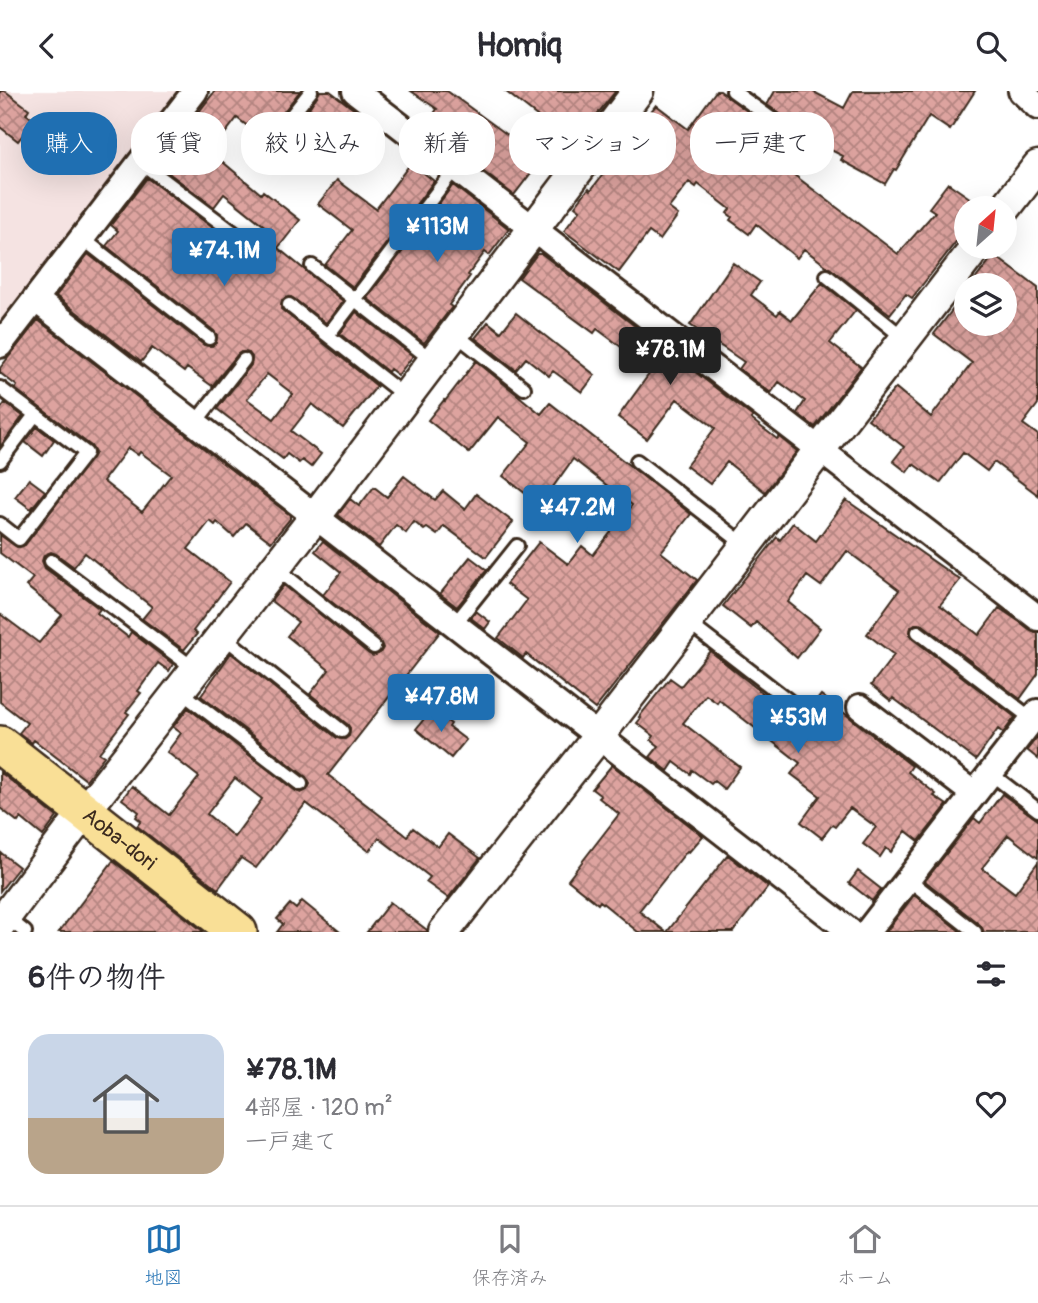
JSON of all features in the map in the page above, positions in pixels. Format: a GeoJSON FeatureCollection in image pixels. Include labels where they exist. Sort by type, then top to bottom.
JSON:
{"type":"FeatureCollection","features":[{"type":"Feature","properties":{"kind":"main road","name":"Aoba-dori"},"geometry":{"type":"LineString","coordinates":[[0,745],[224,925]]}},
{"type":"Feature","properties":{"kind":"street"},"geometry":{"type":"LineString","coordinates":[[179,112],[195,91]]}},
{"type":"Feature","properties":{"kind":"street"},"geometry":{"type":"LineString","coordinates":[[355,91],[399,124]]}},
{"type":"Feature","properties":{"kind":"street"},"geometry":{"type":"LineString","coordinates":[[6,923],[85,811],[315,517],[638,91]]}},
{"type":"Feature","properties":{"kind":"street"},"geometry":{"type":"LineString","coordinates":[[1021,91],[1038,107]]}},
{"type":"Feature","properties":{"kind":"street"},"geometry":{"type":"LineString","coordinates":[[1015,196],[1038,166]]}},
{"type":"Feature","properties":{"kind":"street"},"geometry":{"type":"LineString","coordinates":[[0,345],[131,174]]}},
{"type":"Feature","properties":{"kind":"street"},"geometry":{"type":"LineString","coordinates":[[467,175],[533,229],[1038,618]]}},
{"type":"Feature","properties":{"kind":"street"},"geometry":{"type":"LineString","coordinates":[[444,932],[967,259]]}},
{"type":"Feature","properties":{"kind":"street"},"geometry":{"type":"LineString","coordinates":[[35,299],[851,932]]}},
{"type":"Feature","properties":{"kind":"street"},"geometry":{"type":"LineString","coordinates":[[860,707],[974,794]]}},
{"type":"Feature","properties":{"kind":"street"},"geometry":{"type":"LineString","coordinates":[[867,932],[1035,716]]}},
{"type":"Feature","properties":{"kind":"lane"},"geometry":{"type":"LineString","coordinates":[[294,112],[311,91]]}},
{"type":"Feature","properties":{"kind":"lane"},"geometry":{"type":"LineString","coordinates":[[733,91],[762,112]]}},
{"type":"Feature","properties":{"kind":"lane"},"geometry":{"type":"LineString","coordinates":[[157,175],[270,260]]}},
{"type":"Feature","properties":{"kind":"lane"},"geometry":{"type":"LineString","coordinates":[[328,335],[451,175]]}},
{"type":"Feature","properties":{"kind":"lane"},"geometry":{"type":"LineString","coordinates":[[82,238],[209,338]]}},
{"type":"Feature","properties":{"kind":"lane"},"geometry":{"type":"LineString","coordinates":[[312,266],[433,361]]}},
{"type":"Feature","properties":{"kind":"lane"},"geometry":{"type":"LineString","coordinates":[[827,276],[905,339]]}},
{"type":"Feature","properties":{"kind":"lane"},"geometry":{"type":"LineString","coordinates":[[289,305],[406,397]]}},
{"type":"Feature","properties":{"kind":"lane"},"geometry":{"type":"LineString","coordinates":[[454,333],[524,388]]}},
{"type":"Feature","properties":{"kind":"lane"},"geometry":{"type":"LineString","coordinates":[[195,423],[244,360]]}},
{"type":"Feature","properties":{"kind":"lane"},"geometry":{"type":"LineString","coordinates":[[0,388],[86,453],[19,539],[0,524]]}},
{"type":"Feature","properties":{"kind":"lane"},"geometry":{"type":"LineString","coordinates":[[0,461],[35,415]]}},
{"type":"Feature","properties":{"kind":"lane"},"geometry":{"type":"LineString","coordinates":[[637,460],[746,546]]}},
{"type":"Feature","properties":{"kind":"lane"},"geometry":{"type":"LineString","coordinates":[[454,625],[517,546]]}},
{"type":"Feature","properties":{"kind":"lane"},"geometry":{"type":"LineString","coordinates":[[51,561],[189,681],[301,785]]}},
{"type":"Feature","properties":{"kind":"lane"},"geometry":{"type":"LineString","coordinates":[[275,568],[374,646]]}},
{"type":"Feature","properties":{"kind":"lane"},"geometry":{"type":"LineString","coordinates":[[687,622],[801,710]]}},
{"type":"Feature","properties":{"kind":"lane"},"geometry":{"type":"LineString","coordinates":[[918,632],[1035,716]]}},
{"type":"Feature","properties":{"kind":"lane"},"geometry":{"type":"LineString","coordinates":[[223,636],[342,731]]}},
{"type":"Feature","properties":{"kind":"lane"},"geometry":{"type":"LineString","coordinates":[[990,773],[1038,810]]}},
{"type":"Feature","properties":{"kind":"lane"},"geometry":{"type":"LineString","coordinates":[[908,880],[975,932]]}},
{"type":"Feature","properties":{"kind":"shaded area"},"geometry":{"type":"Polygon","coordinates":[[[0,91],[178,91],[162,112],[131,112],[131,153],[117,172],[117,112],[21,112],[21,175],[114,175],[0,326],[0,91]]]}},
{"type":"Feature","properties":{"kind":"building"},"geometry":{"type":"Polygon","coordinates":[[[0,91],[5,91],[29,109],[27,112],[21,112],[21,137],[18,141],[0,127],[0,91]]]}},
{"type":"Feature","properties":{"kind":"building"},"geometry":{"type":"Polygon","coordinates":[[[215,91],[300,91],[283,112],[241,112],[241,121],[237,118],[227,131],[227,112],[199,112],[215,91]]]}},
{"type":"Feature","properties":{"kind":"building"},"geometry":{"type":"Polygon","coordinates":[[[320,91],[330,91],[356,111],[314,112],[309,108],[320,91]]]}},
{"type":"Feature","properties":{"kind":"building"},"geometry":{"type":"Polygon","coordinates":[[[411,91],[447,91],[476,112],[435,112],[437,109],[411,91]]]}},
{"type":"Feature","properties":{"kind":"building"},"geometry":{"type":"Polygon","coordinates":[[[505,91],[616,91],[599,112],[532,112],[505,91]]]}},
{"type":"Feature","properties":{"kind":"building"},"geometry":{"type":"Polygon","coordinates":[[[716,91],[720,91],[749,112],[701,112],[716,91]]]}},
{"type":"Feature","properties":{"kind":"building"},"geometry":{"type":"Polygon","coordinates":[[[775,91],[812,91],[844,108],[853,91],[975,91],[950,130],[929,116],[885,184],[841,160],[843,156],[834,152],[834,112],[777,112],[767,105],[775,91]]]}},
{"type":"Feature","properties":{"kind":"building"},"geometry":{"type":"Polygon","coordinates":[[[656,105],[665,112],[651,112],[656,105]]]}},
{"type":"Feature","properties":{"kind":"building"},"geometry":{"type":"Polygon","coordinates":[[[676,120],[688,129],[690,126],[690,175],[794,175],[898,254],[935,212],[929,208],[948,183],[967,196],[954,196],[954,244],[912,298],[906,294],[890,314],[804,249],[797,258],[756,224],[749,234],[730,220],[732,217],[727,213],[730,209],[698,184],[696,187],[689,182],[669,208],[678,215],[660,240],[649,232],[619,272],[564,231],[580,210],[575,206],[602,175],[676,175],[676,120]]]}},
{"type":"Feature","properties":{"kind":"building"},"geometry":{"type":"Polygon","coordinates":[[[495,126],[509,136],[509,175],[529,175],[514,195],[488,175],[495,175],[495,126]]]}},
{"type":"Feature","properties":{"kind":"building"},"geometry":{"type":"Polygon","coordinates":[[[227,165],[261,194],[263,191],[300,220],[278,248],[343,301],[326,323],[291,297],[282,300],[281,309],[377,386],[343,428],[312,404],[291,431],[321,454],[311,467],[302,460],[299,463],[287,454],[283,459],[217,409],[251,365],[252,357],[249,353],[238,354],[212,386],[187,368],[184,372],[152,348],[141,362],[56,296],[88,254],[204,345],[212,346],[216,343],[217,335],[214,331],[106,246],[118,231],[111,225],[147,178],[217,231],[215,233],[245,256],[247,253],[268,269],[276,266],[278,256],[258,240],[267,228],[224,194],[214,207],[171,175],[227,175],[227,165]],[[267,374],[247,399],[274,419],[293,394],[267,374]]]}},
{"type":"Feature","properties":{"kind":"building"},"geometry":{"type":"Polygon","coordinates":[[[402,175],[426,175],[434,181],[353,287],[325,265],[352,230],[318,204],[337,180],[376,209],[402,175]]]}},
{"type":"Feature","properties":{"kind":"building"},"geometry":{"type":"Polygon","coordinates":[[[453,185],[509,229],[489,255],[485,252],[449,305],[452,307],[424,343],[367,298],[453,185]]]}},
{"type":"Feature","properties":{"kind":"building"},"geometry":{"type":"Polygon","coordinates":[[[537,254],[542,254],[636,327],[634,330],[665,353],[667,350],[753,417],[751,419],[797,451],[765,492],[727,462],[710,484],[686,466],[715,428],[677,399],[647,439],[618,417],[652,370],[597,329],[594,333],[519,278],[537,254]]]}},
{"type":"Feature","properties":{"kind":"building"},"geometry":{"type":"Polygon","coordinates":[[[991,259],[999,259],[1038,288],[1038,404],[1023,424],[1038,435],[1038,495],[994,462],[987,471],[963,453],[940,483],[913,464],[907,472],[893,461],[904,447],[868,419],[896,388],[931,417],[972,363],[934,334],[954,308],[954,336],[1017,336],[1017,273],[980,273],[991,259]]]}},
{"type":"Feature","properties":{"kind":"building"},"geometry":{"type":"Polygon","coordinates":[[[733,263],[760,282],[751,295],[777,315],[780,311],[792,320],[822,283],[856,310],[830,343],[861,367],[815,427],[797,413],[805,401],[779,382],[771,393],[739,369],[744,362],[690,325],[733,263]]]}},
{"type":"Feature","properties":{"kind":"building"},"geometry":{"type":"Polygon","coordinates":[[[356,312],[413,356],[398,375],[390,369],[388,372],[340,334],[356,312]]]}},
{"type":"Feature","properties":{"kind":"building"},"geometry":{"type":"Polygon","coordinates":[[[516,313],[595,375],[582,392],[553,371],[549,376],[526,358],[516,370],[475,338],[488,322],[501,332],[516,313]]]}},
{"type":"Feature","properties":{"kind":"building"},"geometry":{"type":"Polygon","coordinates":[[[38,320],[290,515],[290,519],[271,542],[246,523],[234,537],[217,522],[215,525],[210,521],[188,549],[230,582],[193,631],[197,634],[184,650],[142,619],[152,607],[85,553],[74,567],[51,552],[44,555],[42,561],[45,568],[100,609],[97,613],[128,637],[131,632],[173,664],[169,671],[158,663],[138,691],[141,693],[126,712],[129,714],[99,753],[104,756],[86,780],[34,740],[32,743],[19,733],[27,723],[0,702],[0,614],[39,643],[62,615],[26,586],[33,578],[0,553],[0,535],[17,547],[25,545],[95,453],[91,446],[15,389],[17,386],[0,373],[0,368],[38,320]],[[128,448],[103,481],[142,512],[171,475],[140,452],[138,455],[128,448]]]}},
{"type":"Feature","properties":{"kind":"building"},"geometry":{"type":"Polygon","coordinates":[[[476,361],[541,414],[550,403],[691,514],[661,552],[697,580],[595,709],[526,654],[523,658],[498,638],[527,600],[506,584],[539,542],[568,564],[582,546],[593,555],[632,505],[573,459],[540,505],[503,476],[530,442],[498,417],[469,453],[428,420],[476,361]]]}},
{"type":"Feature","properties":{"kind":"building"},"geometry":{"type":"Polygon","coordinates":[[[5,403],[23,416],[0,447],[0,410],[5,403]]]}},
{"type":"Feature","properties":{"kind":"building"},"geometry":{"type":"Polygon","coordinates":[[[37,427],[54,440],[43,456],[25,442],[37,427]]]}},
{"type":"Feature","properties":{"kind":"building"},"geometry":{"type":"Polygon","coordinates":[[[404,476],[435,500],[443,491],[465,509],[476,494],[513,522],[486,557],[444,526],[437,535],[414,522],[406,533],[396,525],[379,547],[338,515],[350,499],[359,506],[374,487],[387,497],[404,476]]]}},
{"type":"Feature","properties":{"kind":"building"},"geometry":{"type":"Polygon","coordinates":[[[29,479],[45,491],[31,509],[15,497],[29,479]]]}},
{"type":"Feature","properties":{"kind":"building"},"geometry":{"type":"Polygon","coordinates":[[[846,500],[960,580],[940,605],[979,635],[999,608],[1038,634],[1038,674],[1020,699],[923,625],[915,624],[911,627],[910,635],[913,639],[1015,717],[1003,733],[998,729],[976,760],[893,698],[891,701],[871,685],[894,655],[867,634],[899,590],[847,551],[821,586],[807,576],[788,602],[820,628],[797,658],[756,622],[751,628],[723,606],[777,537],[780,540],[793,523],[816,541],[846,500]]]}},
{"type":"Feature","properties":{"kind":"building"},"geometry":{"type":"Polygon","coordinates":[[[323,541],[440,632],[328,775],[407,836],[413,828],[438,847],[448,834],[480,858],[448,898],[426,882],[430,877],[379,838],[369,851],[306,803],[256,868],[241,858],[218,889],[137,826],[141,821],[136,817],[139,812],[122,799],[132,786],[169,815],[199,777],[167,752],[181,733],[173,727],[188,708],[296,791],[301,793],[307,790],[310,784],[306,777],[201,696],[231,653],[337,738],[345,739],[349,736],[348,725],[310,694],[329,670],[287,636],[298,622],[271,601],[284,585],[369,654],[373,656],[380,653],[383,648],[379,640],[323,595],[341,572],[315,551],[323,541]],[[235,778],[207,814],[234,837],[262,799],[235,778]]]}},
{"type":"Feature","properties":{"kind":"building"},"geometry":{"type":"Polygon","coordinates":[[[470,557],[487,570],[457,607],[440,594],[470,557]]]}},
{"type":"Feature","properties":{"kind":"building"},"geometry":{"type":"Polygon","coordinates":[[[476,611],[490,622],[485,629],[471,618],[476,611]]]}},
{"type":"Feature","properties":{"kind":"building"},"geometry":{"type":"Polygon","coordinates":[[[710,651],[799,722],[807,716],[821,695],[912,766],[908,772],[947,805],[919,841],[906,831],[891,852],[886,848],[880,857],[863,844],[876,827],[850,808],[822,838],[801,822],[820,796],[791,774],[800,763],[719,700],[717,703],[706,695],[683,723],[740,767],[724,789],[714,781],[711,784],[692,770],[690,774],[674,762],[668,771],[650,757],[659,746],[651,740],[654,736],[637,723],[641,718],[639,717],[670,678],[681,686],[710,651]]]}},
{"type":"Feature","properties":{"kind":"building"},"geometry":{"type":"Polygon","coordinates":[[[432,709],[466,740],[451,758],[416,729],[432,709]]]}},
{"type":"Feature","properties":{"kind":"building"},"geometry":{"type":"Polygon","coordinates":[[[1038,736],[1038,759],[1027,750],[1038,736]]]}},
{"type":"Feature","properties":{"kind":"building"},"geometry":{"type":"Polygon","coordinates":[[[612,765],[703,836],[687,851],[639,911],[666,932],[638,932],[600,901],[598,904],[568,880],[619,814],[592,789],[612,765]]]}},
{"type":"Feature","properties":{"kind":"building"},"geometry":{"type":"Polygon","coordinates":[[[0,772],[57,817],[43,836],[21,818],[18,822],[0,808],[0,772]]]}},
{"type":"Feature","properties":{"kind":"building"},"geometry":{"type":"Polygon","coordinates":[[[1002,794],[1038,820],[1038,858],[1008,835],[982,868],[1015,893],[1038,862],[1038,932],[984,932],[980,925],[925,881],[974,818],[980,823],[1002,794]]]}},
{"type":"Feature","properties":{"kind":"building"},"geometry":{"type":"Polygon","coordinates":[[[0,852],[19,867],[0,891],[0,852]]]}},
{"type":"Feature","properties":{"kind":"building"},"geometry":{"type":"Polygon","coordinates":[[[728,855],[768,887],[733,932],[667,932],[728,855]]]}},
{"type":"Feature","properties":{"kind":"building"},"geometry":{"type":"Polygon","coordinates":[[[113,861],[204,932],[59,932],[113,861]]]}},
{"type":"Feature","properties":{"kind":"building"},"geometry":{"type":"Polygon","coordinates":[[[858,871],[881,889],[872,901],[849,883],[858,871]]]}},
{"type":"Feature","properties":{"kind":"building"},"geometry":{"type":"Polygon","coordinates":[[[914,895],[961,932],[886,932],[914,895]]]}},
{"type":"Feature","properties":{"kind":"building"},"geometry":{"type":"Polygon","coordinates":[[[302,901],[340,932],[277,932],[283,924],[277,919],[290,904],[296,909],[302,901]]]}},
{"type":"Feature","properties":{"kind":"building"},"geometry":{"type":"Polygon","coordinates":[[[390,902],[427,930],[427,932],[367,932],[390,902]]]}}]}
